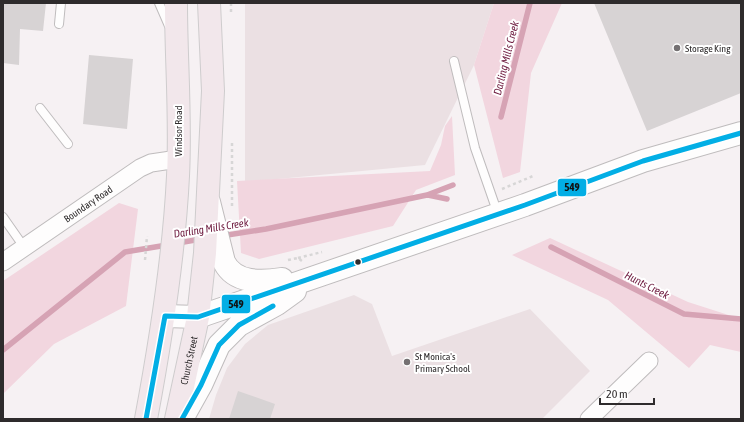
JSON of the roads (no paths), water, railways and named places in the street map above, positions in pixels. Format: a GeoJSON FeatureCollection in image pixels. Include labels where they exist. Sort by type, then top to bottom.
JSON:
{"type":"FeatureCollection","features":[{"type":"Feature","properties":{"kind":"main road","name":"Windsor Road"},"geometry":{"type":"LineString","coordinates":[[164,316],[176,205],[178,159],[176,3]]}},
{"type":"Feature","properties":{"kind":"main road"},"geometry":{"type":"LineString","coordinates":[[209,3],[213,91],[208,203],[214,250],[228,268],[247,280],[259,282],[317,275]]}},
{"type":"Feature","properties":{"kind":"main road"},"geometry":{"type":"LineString","coordinates":[[146,419],[164,316],[198,317],[498,214],[643,160],[741,133]]}},
{"type":"Feature","properties":{"kind":"main road","name":"Church Street"},"geometry":{"type":"LineString","coordinates":[[176,419],[214,250]]}},
{"type":"Feature","properties":{"kind":"main road"},"geometry":{"type":"LineString","coordinates":[[182,419],[201,385],[219,346],[230,333],[277,304],[317,275]]}},
{"type":"Feature","properties":{"kind":"street","name":"Boundary Road"},"geometry":{"type":"LineString","coordinates":[[3,262],[140,168],[151,163],[178,159]]}},
{"type":"Feature","properties":{"kind":"street"},"geometry":{"type":"LineString","coordinates":[[589,419],[649,361]]}},
{"type":"Feature","properties":{"kind":"lane"},"geometry":{"type":"LineString","coordinates":[[59,24],[61,3]]}},
{"type":"Feature","properties":{"kind":"lane"},"geometry":{"type":"LineString","coordinates":[[159,3],[176,41]]}},
{"type":"Feature","properties":{"kind":"lane"},"geometry":{"type":"LineString","coordinates":[[454,61],[475,148],[498,214]]}},
{"type":"Feature","properties":{"kind":"lane"},"geometry":{"type":"LineString","coordinates":[[40,108],[68,144]]}},
{"type":"Feature","properties":{"kind":"lane"},"geometry":{"type":"LineString","coordinates":[[3,217],[24,247]]}},
{"type":"Feature","properties":{"kind":"waterway","name":"Darling Mills Creek"},"geometry":{"type":"LineString","coordinates":[[501,117],[530,3]]}},
{"type":"Feature","properties":{"kind":"waterway","name":"Darling Mills Creek"},"geometry":{"type":"LineString","coordinates":[[221,236],[266,229],[427,195],[453,185]]}},
{"type":"Feature","properties":{"kind":"waterway","name":"Hunts Creek"},"geometry":{"type":"LineString","coordinates":[[428,195],[447,199]]}},
{"type":"Feature","properties":{"kind":"waterway","name":"Darling Mills Creek"},"geometry":{"type":"LineString","coordinates":[[178,243],[201,239]]}},
{"type":"Feature","properties":{"kind":"waterway","name":"Darling Mills Creek"},"geometry":{"type":"LineString","coordinates":[[3,350],[125,252],[167,245]]}},
{"type":"Feature","properties":{"kind":"waterway","name":"Hunts Creek"},"geometry":{"type":"LineString","coordinates":[[551,247],[684,314],[741,319]]}},
{"type":"Feature","properties":{"kind":"place","name":"Storage King"},"geometry":{"type":"Point","coordinates":[677,48]}},
{"type":"Feature","properties":{"kind":"place","name":"St Monica's Primary School"},"geometry":{"type":"Point","coordinates":[407,362]}}]}
